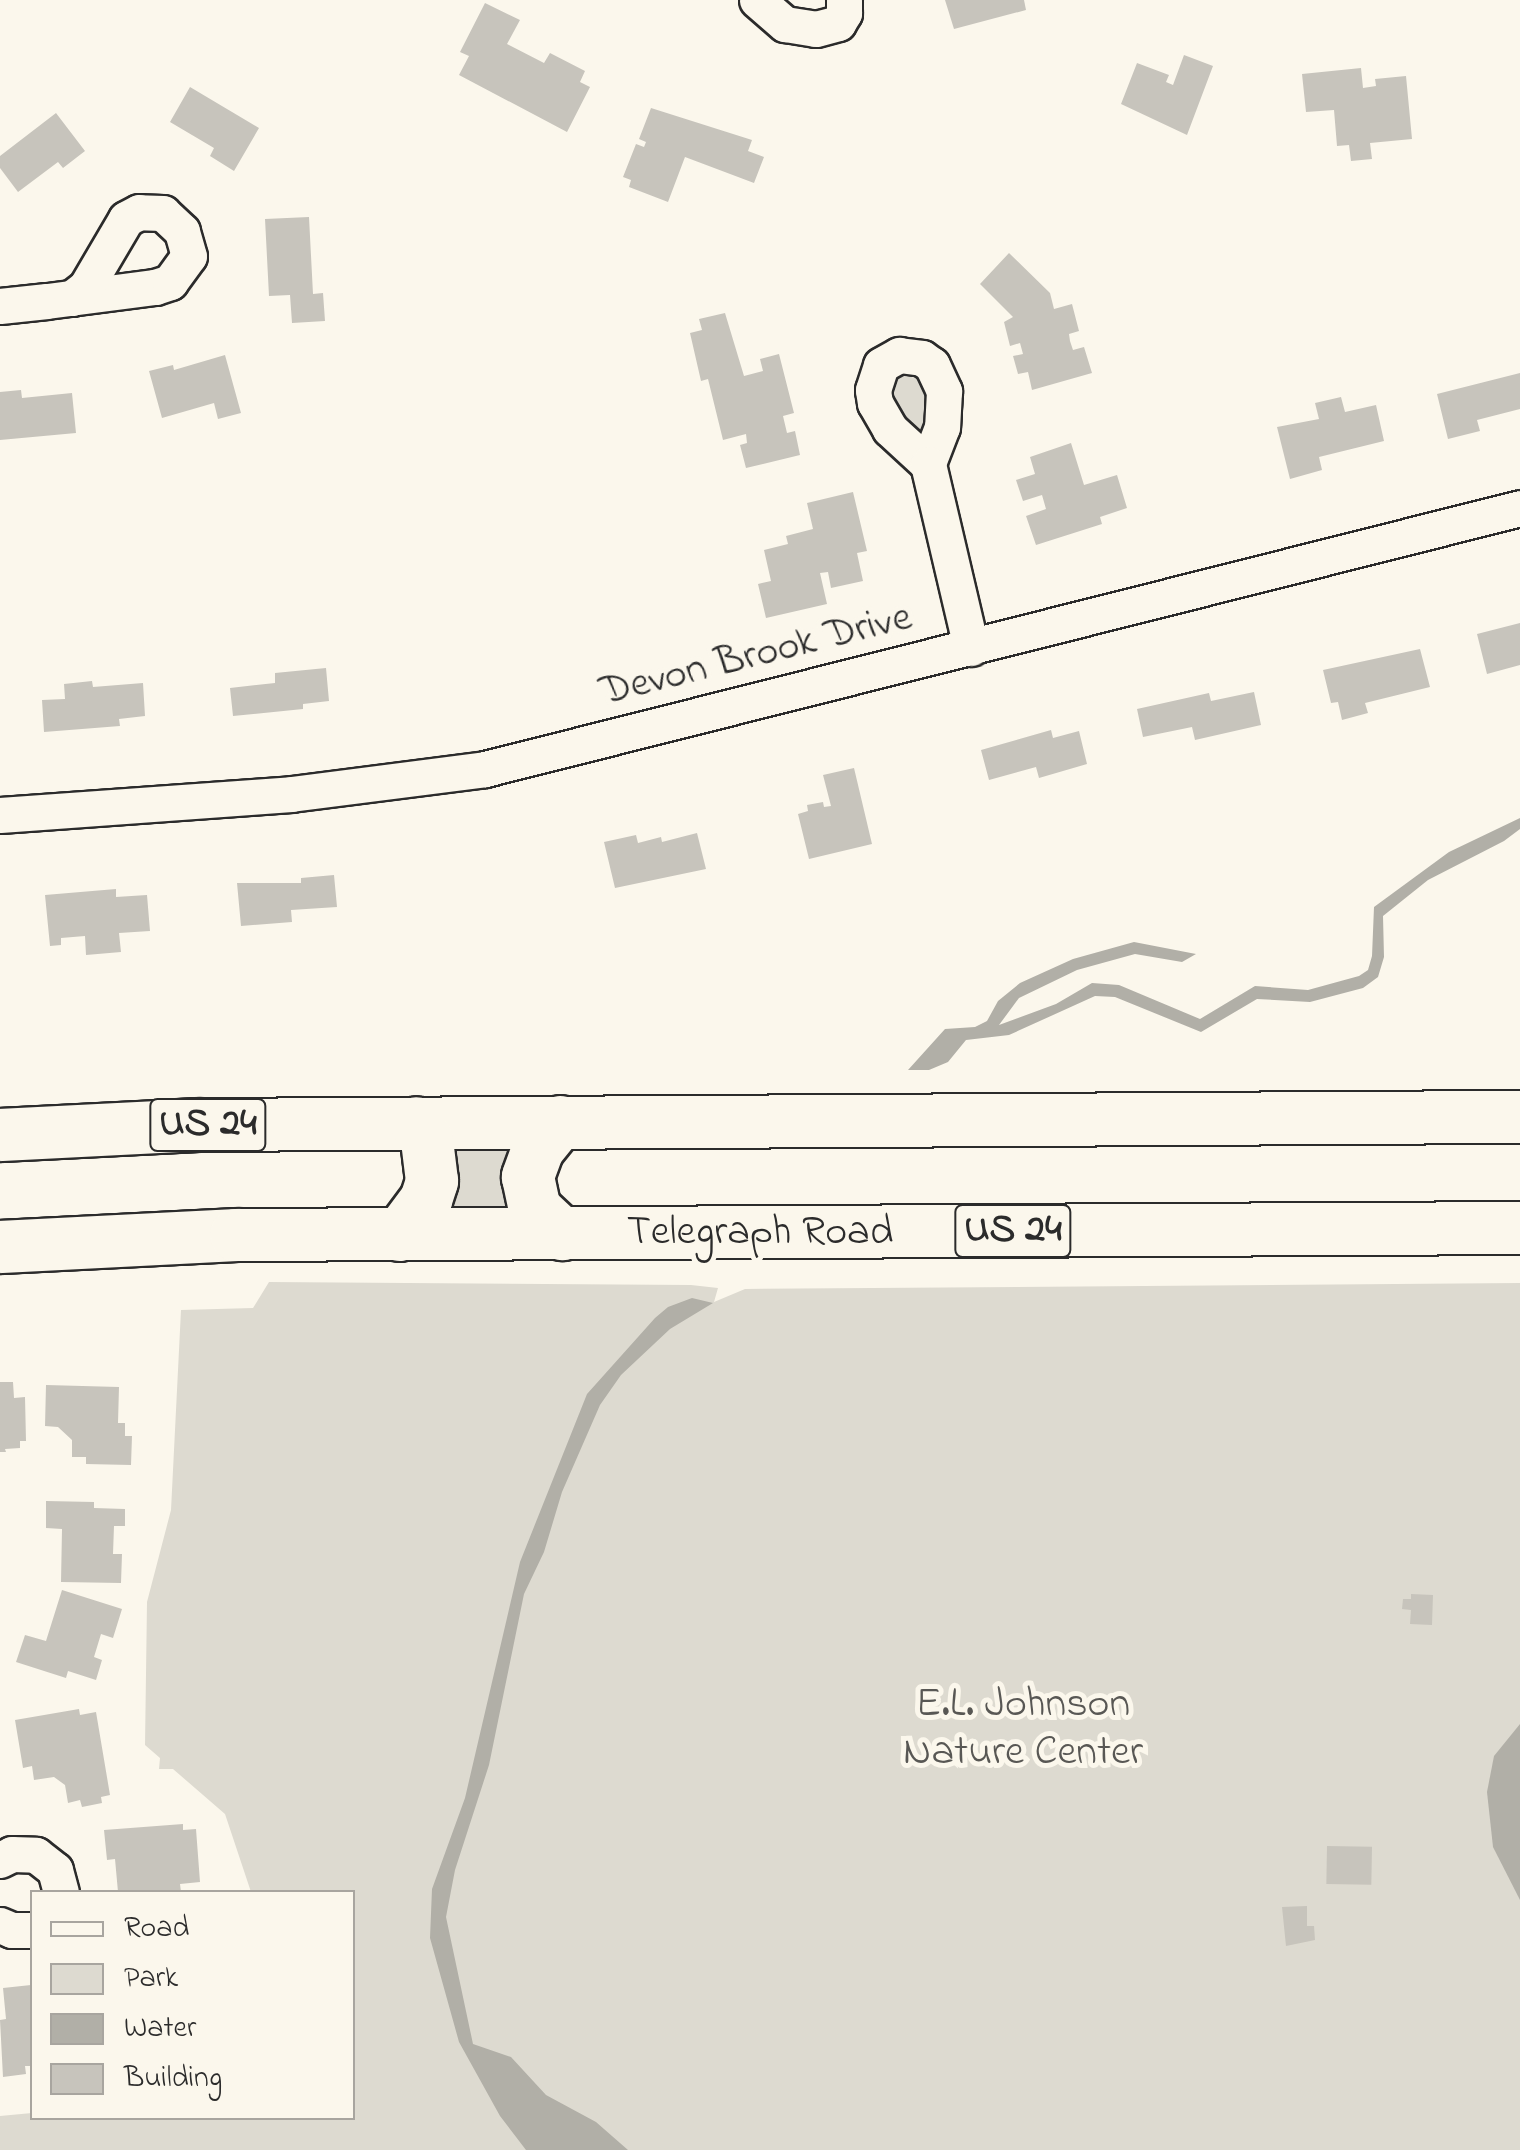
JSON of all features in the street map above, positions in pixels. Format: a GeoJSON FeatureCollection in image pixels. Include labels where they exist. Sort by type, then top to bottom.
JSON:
{"type":"FeatureCollection","features":[{"type":"Feature","properties":{"kind":"highway","name":"US 24"},"geometry":{"type":"LineString","coordinates":[[0,1135],[137,1127],[416,1123],[1520,1116]]}},
{"type":"Feature","properties":{"kind":"highway"},"geometry":{"type":"LineString","coordinates":[[560,1122],[538,1149],[528,1177],[535,1210],[562,1234]]}},
{"type":"Feature","properties":{"kind":"highway"},"geometry":{"type":"LineString","coordinates":[[400,1235],[426,1200],[432,1181],[427,1140],[416,1123]]}},
{"type":"Feature","properties":{"kind":"highway","name":"Telegraph Road"},"geometry":{"type":"LineString","coordinates":[[0,1248],[236,1235],[1520,1228]]}},
{"type":"Feature","properties":{"kind":"street"},"geometry":{"type":"LineString","coordinates":[[757,0],[785,24],[816,29],[838,23],[844,13],[844,0]]}},
{"type":"Feature","properties":{"kind":"street"},"geometry":{"type":"LineString","coordinates":[[0,306],[72,298]]}},
{"type":"Feature","properties":{"kind":"street"},"geometry":{"type":"LineString","coordinates":[[928,464],[971,648]]}},
{"type":"Feature","properties":{"kind":"street","name":"Devon Brook Drive"},"geometry":{"type":"LineString","coordinates":[[0,815],[291,794],[485,769],[1520,508]]}},
{"type":"Feature","properties":{"kind":"street"},"geometry":{"type":"LineString","coordinates":[[0,1860],[12,1854],[36,1855],[55,1870],[60,1890]]}},
{"type":"Feature","properties":{"kind":"street"},"geometry":{"type":"LineString","coordinates":[[0,1925],[30,1930]]}},
{"type":"Feature","properties":{"kind":"green space"},"geometry":{"type":"Polygon","coordinates":[[[900,373],[923,381],[933,397],[920,439],[889,401],[892,377],[900,373]]]}},
{"type":"Feature","properties":{"kind":"green space"},"geometry":{"type":"Polygon","coordinates":[[[454,1150],[514,1150],[505,1183],[509,1211],[447,1214],[454,1150]]]}},
{"type":"Feature","properties":{"kind":"green space","name":"E.L. Johnson Nature Center"},"geometry":{"type":"Polygon","coordinates":[[[269,1282],[691,1285],[718,1288],[714,1302],[745,1289],[1520,1283],[1520,2150],[0,2150],[0,2116],[30,2113],[30,2120],[355,2120],[355,1890],[250,1890],[225,1814],[173,1769],[159,1769],[160,1758],[145,1745],[147,1602],[171,1510],[181,1310],[253,1308],[269,1282]]]}},
{"type":"Feature","properties":{"kind":"water"},"geometry":{"type":"Polygon","coordinates":[[[1520,818],[1520,829],[1504,841],[1428,880],[1383,916],[1384,957],[1378,977],[1363,988],[1310,1002],[1257,999],[1201,1032],[1115,997],[1095,996],[1009,1035],[966,1040],[948,1062],[929,1070],[908,1070],[945,1029],[975,1027],[987,1021],[998,1001],[1020,983],[1073,959],[1134,942],[1196,954],[1182,962],[1135,954],[1077,970],[1019,998],[999,1025],[1056,1004],[1092,983],[1119,985],[1200,1019],[1255,986],[1308,990],[1359,976],[1368,970],[1372,956],[1374,907],[1449,852],[1520,818]]]}},
{"type":"Feature","properties":{"kind":"water"},"geometry":{"type":"Polygon","coordinates":[[[692,1298],[713,1303],[670,1329],[621,1375],[600,1405],[562,1492],[544,1552],[524,1594],[489,1765],[455,1870],[446,1917],[473,2044],[511,2057],[546,2095],[596,2122],[628,2150],[526,2150],[500,2116],[459,2042],[430,1938],[432,1889],[465,1798],[520,1562],[587,1394],[655,1318],[668,1307],[692,1298]]]}},
{"type":"Feature","properties":{"kind":"water"},"geometry":{"type":"Polygon","coordinates":[[[1520,1724],[1520,1900],[1493,1847],[1487,1792],[1494,1756],[1520,1724]]]}},
{"type":"Feature","properties":{"kind":"building"},"geometry":{"type":"Polygon","coordinates":[[[945,0],[1024,0],[1026,10],[954,29],[945,0]]]}},
{"type":"Feature","properties":{"kind":"building"},"geometry":{"type":"Polygon","coordinates":[[[485,3],[520,20],[507,44],[544,63],[550,53],[585,71],[580,82],[590,87],[567,132],[459,75],[469,56],[460,52],[485,3]]]}},
{"type":"Feature","properties":{"kind":"building"},"geometry":{"type":"Polygon","coordinates":[[[1184,55],[1213,66],[1187,135],[1121,104],[1137,63],[1169,75],[1166,82],[1173,85],[1184,55]]]}},
{"type":"Feature","properties":{"kind":"building"},"geometry":{"type":"Polygon","coordinates":[[[1361,68],[1363,88],[1376,86],[1375,79],[1406,76],[1412,139],[1370,143],[1372,159],[1351,161],[1349,145],[1337,146],[1334,110],[1306,112],[1302,74],[1361,68]]]}},
{"type":"Feature","properties":{"kind":"building"},"geometry":{"type":"Polygon","coordinates":[[[190,87],[259,128],[234,171],[210,156],[214,148],[170,122],[190,87]]]}},
{"type":"Feature","properties":{"kind":"building"},"geometry":{"type":"Polygon","coordinates":[[[651,108],[752,140],[748,151],[764,157],[754,183],[685,157],[668,202],[629,187],[631,180],[623,177],[636,144],[644,147],[646,142],[639,139],[651,108]]]}},
{"type":"Feature","properties":{"kind":"building"},"geometry":{"type":"Polygon","coordinates":[[[56,113],[85,151],[63,168],[58,162],[18,192],[0,168],[0,156],[56,113]]]}},
{"type":"Feature","properties":{"kind":"building"},"geometry":{"type":"Polygon","coordinates":[[[309,217],[313,294],[323,293],[325,321],[292,323],[290,295],[269,296],[265,219],[309,217]]]}},
{"type":"Feature","properties":{"kind":"building"},"geometry":{"type":"Polygon","coordinates":[[[1009,253],[1050,293],[1054,309],[1072,304],[1079,331],[1069,334],[1070,341],[1073,350],[1084,347],[1092,373],[1032,390],[1028,372],[1018,374],[1013,356],[1023,354],[1020,343],[1010,346],[1004,322],[1013,317],[980,284],[1009,253]]]}},
{"type":"Feature","properties":{"kind":"building"},"geometry":{"type":"Polygon","coordinates":[[[725,313],[744,376],[763,371],[760,359],[779,354],[794,413],[783,416],[787,433],[795,431],[800,455],[746,468],[740,445],[747,443],[746,434],[723,440],[708,379],[701,381],[690,333],[702,330],[699,319],[725,313]]]}},
{"type":"Feature","properties":{"kind":"building"},"geometry":{"type":"Polygon","coordinates":[[[225,355],[241,413],[218,419],[214,403],[162,418],[149,371],[173,365],[174,370],[225,355]]]}},
{"type":"Feature","properties":{"kind":"building"},"geometry":{"type":"Polygon","coordinates":[[[1520,373],[1520,409],[1477,420],[1480,431],[1448,439],[1437,394],[1520,373]]]}},
{"type":"Feature","properties":{"kind":"building"},"geometry":{"type":"Polygon","coordinates":[[[21,390],[22,398],[72,393],[76,433],[0,440],[0,392],[21,390]]]}},
{"type":"Feature","properties":{"kind":"building"},"geometry":{"type":"Polygon","coordinates":[[[1341,397],[1345,412],[1376,405],[1384,441],[1319,457],[1322,470],[1290,479],[1277,427],[1319,419],[1315,403],[1341,397]]]}},
{"type":"Feature","properties":{"kind":"building"},"geometry":{"type":"Polygon","coordinates":[[[1071,443],[1084,485],[1117,475],[1127,508],[1100,517],[1102,524],[1036,545],[1026,516],[1046,509],[1042,495],[1023,501],[1016,480],[1035,474],[1030,457],[1071,443]]]}},
{"type":"Feature","properties":{"kind":"building"},"geometry":{"type":"Polygon","coordinates":[[[853,492],[867,551],[857,553],[863,581],[831,588],[828,572],[820,573],[827,604],[766,618],[758,584],[771,581],[764,550],[788,544],[786,536],[813,529],[807,503],[853,492]]]}},
{"type":"Feature","properties":{"kind":"building"},"geometry":{"type":"Polygon","coordinates":[[[1520,623],[1520,665],[1487,674],[1477,634],[1520,623]]]}},
{"type":"Feature","properties":{"kind":"building"},"geometry":{"type":"Polygon","coordinates":[[[1420,649],[1430,687],[1365,703],[1368,713],[1342,720],[1338,702],[1331,703],[1323,670],[1420,649]]]}},
{"type":"Feature","properties":{"kind":"building"},"geometry":{"type":"Polygon","coordinates":[[[326,668],[329,701],[303,704],[303,709],[233,716],[230,688],[275,683],[275,673],[326,668]]]}},
{"type":"Feature","properties":{"kind":"building"},"geometry":{"type":"Polygon","coordinates":[[[92,681],[93,687],[143,683],[145,716],[119,719],[120,726],[44,732],[42,700],[65,699],[64,684],[92,681]]]}},
{"type":"Feature","properties":{"kind":"building"},"geometry":{"type":"Polygon","coordinates":[[[1254,692],[1261,725],[1195,740],[1192,727],[1143,737],[1137,709],[1209,693],[1211,701],[1254,692]]]}},
{"type":"Feature","properties":{"kind":"building"},"geometry":{"type":"Polygon","coordinates":[[[1051,730],[1053,738],[1079,731],[1087,764],[1039,778],[1036,767],[989,780],[981,750],[1051,730]]]}},
{"type":"Feature","properties":{"kind":"building"},"geometry":{"type":"Polygon","coordinates":[[[854,768],[872,844],[809,859],[798,814],[808,811],[807,805],[823,802],[824,807],[831,806],[823,775],[854,768]]]}},
{"type":"Feature","properties":{"kind":"building"},"geometry":{"type":"Polygon","coordinates":[[[697,833],[706,869],[615,888],[604,842],[636,835],[638,843],[661,837],[662,842],[697,833]]]}},
{"type":"Feature","properties":{"kind":"building"},"geometry":{"type":"Polygon","coordinates":[[[334,875],[337,907],[291,910],[292,922],[241,926],[237,883],[301,883],[301,878],[334,875]]]}},
{"type":"Feature","properties":{"kind":"building"},"geometry":{"type":"Polygon","coordinates":[[[116,889],[116,897],[147,895],[150,931],[119,933],[121,952],[86,955],[85,936],[61,938],[61,945],[50,946],[45,895],[116,889]]]}},
{"type":"Feature","properties":{"kind":"building"},"geometry":{"type":"Polygon","coordinates":[[[0,1382],[13,1382],[14,1398],[25,1397],[26,1441],[20,1441],[20,1448],[5,1449],[6,1452],[0,1452],[0,1382]]]}},
{"type":"Feature","properties":{"kind":"building"},"geometry":{"type":"Polygon","coordinates":[[[46,1385],[119,1387],[118,1423],[125,1423],[125,1436],[132,1436],[131,1465],[86,1464],[86,1457],[72,1457],[72,1440],[58,1427],[45,1426],[46,1385]]]}},
{"type":"Feature","properties":{"kind":"building"},"geometry":{"type":"Polygon","coordinates":[[[46,1501],[94,1502],[94,1508],[125,1509],[125,1526],[114,1526],[113,1554],[122,1554],[121,1583],[61,1582],[62,1529],[46,1528],[46,1501]]]}},
{"type":"Feature","properties":{"kind":"building"},"geometry":{"type":"Polygon","coordinates":[[[62,1590],[122,1609],[113,1638],[101,1634],[94,1657],[102,1660],[96,1680],[68,1671],[66,1678],[16,1662],[25,1635],[46,1641],[62,1590]]]}},
{"type":"Feature","properties":{"kind":"building"},"geometry":{"type":"Polygon","coordinates":[[[1411,1594],[1433,1595],[1432,1625],[1410,1624],[1411,1610],[1402,1609],[1403,1599],[1411,1599],[1411,1594]]]}},
{"type":"Feature","properties":{"kind":"building"},"geometry":{"type":"Polygon","coordinates":[[[79,1709],[80,1715],[96,1712],[110,1795],[101,1797],[102,1803],[82,1807],[80,1800],[68,1803],[65,1785],[54,1777],[34,1780],[32,1766],[23,1768],[15,1720],[79,1709]]]}},
{"type":"Feature","properties":{"kind":"building"},"geometry":{"type":"Polygon","coordinates":[[[183,1824],[183,1830],[196,1829],[200,1882],[180,1884],[181,1890],[118,1890],[115,1859],[107,1860],[104,1830],[183,1824]]]}},
{"type":"Feature","properties":{"kind":"building"},"geometry":{"type":"Polygon","coordinates":[[[1327,1846],[1372,1847],[1371,1885],[1326,1884],[1327,1846]]]}},
{"type":"Feature","properties":{"kind":"building"},"geometry":{"type":"Polygon","coordinates":[[[1307,1906],[1307,1926],[1314,1926],[1315,1940],[1286,1946],[1282,1907],[1307,1906]]]}},
{"type":"Feature","properties":{"kind":"building"},"geometry":{"type":"Polygon","coordinates":[[[30,1985],[30,2066],[25,2066],[26,2074],[3,2077],[3,1988],[30,1985]]]}}]}
